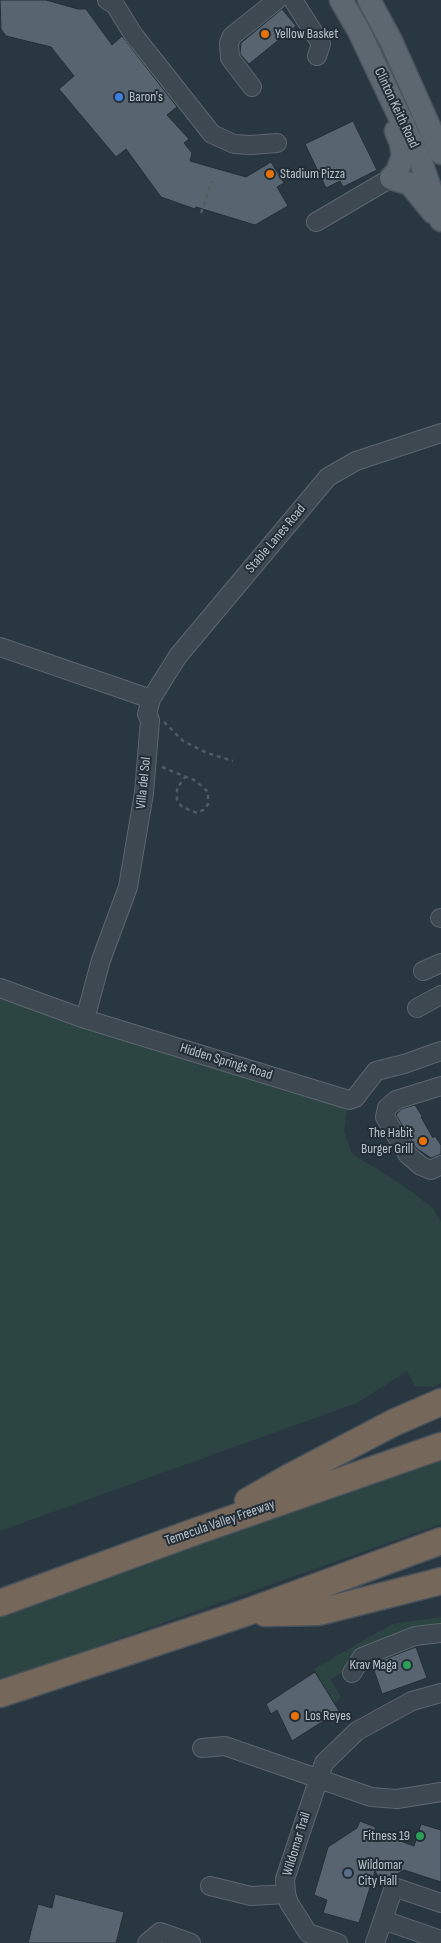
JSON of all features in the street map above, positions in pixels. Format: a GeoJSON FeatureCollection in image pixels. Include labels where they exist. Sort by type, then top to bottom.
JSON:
{"type":"FeatureCollection","features":[{"type":"Feature","properties":{"kind":"highway"},"geometry":{"type":"LineString","coordinates":[[194,1532],[290,1477],[393,1423],[441,1402]]}},
{"type":"Feature","properties":{"kind":"highway","name":"Temecula Valley Freeway"},"geometry":{"type":"LineString","coordinates":[[0,1603],[194,1532],[441,1446]]}},
{"type":"Feature","properties":{"kind":"highway"},"geometry":{"type":"LineString","coordinates":[[0,1694],[242,1614],[441,1541]]}},
{"type":"Feature","properties":{"kind":"highway"},"geometry":{"type":"LineString","coordinates":[[242,1614],[319,1612],[441,1581]]}},
{"type":"Feature","properties":{"kind":"main road","name":"Clinton Keith Road"},"geometry":{"type":"LineString","coordinates":[[341,0],[359,30],[421,162],[441,222]]}},
{"type":"Feature","properties":{"kind":"main road","name":"Clinton Keith Road"},"geometry":{"type":"LineString","coordinates":[[369,0],[391,41],[441,153]]}},
{"type":"Feature","properties":{"kind":"main road"},"geometry":{"type":"LineString","coordinates":[[378,70],[376,90],[401,143],[403,156],[397,172],[391,178],[410,184],[441,222]]}},
{"type":"Feature","properties":{"kind":"street"},"geometry":{"type":"LineString","coordinates":[[252,87],[230,58],[229,43],[232,36],[277,0]]}},
{"type":"Feature","properties":{"kind":"street"},"geometry":{"type":"LineString","coordinates":[[294,0],[321,44],[317,56]]}},
{"type":"Feature","properties":{"kind":"street"},"geometry":{"type":"LineString","coordinates":[[114,2],[134,34],[212,134],[234,144],[277,143]]}},
{"type":"Feature","properties":{"kind":"street"},"geometry":{"type":"LineString","coordinates":[[316,222],[391,178]]}},
{"type":"Feature","properties":{"kind":"street","name":"Stable Lanes Road"},"geometry":{"type":"LineString","coordinates":[[149,706],[178,656],[328,477],[356,461],[441,433]]}},
{"type":"Feature","properties":{"kind":"street"},"geometry":{"type":"LineString","coordinates":[[0,648],[149,706]]}},
{"type":"Feature","properties":{"kind":"street","name":"Villa del Sol"},"geometry":{"type":"LineString","coordinates":[[86,1019],[101,960],[128,887],[144,793],[150,720],[149,706]]}},
{"type":"Feature","properties":{"kind":"street"},"geometry":{"type":"LineString","coordinates":[[423,971],[441,963]]}},
{"type":"Feature","properties":{"kind":"street","name":"Hidden Springs Road"},"geometry":{"type":"LineString","coordinates":[[0,988],[86,1019],[349,1100],[355,1098],[376,1071],[404,1064],[441,1051]]}},
{"type":"Feature","properties":{"kind":"street"},"geometry":{"type":"LineString","coordinates":[[417,1008],[441,995]]}},
{"type":"Feature","properties":{"kind":"street"},"geometry":{"type":"LineString","coordinates":[[441,1086],[396,1100],[387,1108],[385,1117],[408,1155],[421,1166],[431,1170],[441,1165]]}},
{"type":"Feature","properties":{"kind":"street"},"geometry":{"type":"LineString","coordinates":[[352,1673],[362,1658],[415,1636],[441,1633]]}},
{"type":"Feature","properties":{"kind":"street","name":"Wildomar Trail"},"geometry":{"type":"LineString","coordinates":[[338,1943],[308,1933],[289,1903],[286,1894],[285,1879],[324,1763],[357,1731],[412,1701],[441,1693]]}},
{"type":"Feature","properties":{"kind":"street"},"geometry":{"type":"LineString","coordinates":[[202,1748],[225,1746],[371,1797],[397,1799],[441,1792]]}},
{"type":"Feature","properties":{"kind":"street"},"geometry":{"type":"LineString","coordinates":[[210,1886],[251,1896],[286,1894]]}},
{"type":"Feature","properties":{"kind":"street"},"geometry":{"type":"LineString","coordinates":[[375,1943],[394,1887],[441,1903]]}},
{"type":"Feature","properties":{"kind":"street"},"geometry":{"type":"LineString","coordinates":[[383,1920],[441,1940]]}},
{"type":"Feature","properties":{"kind":"street"},"geometry":{"type":"LineString","coordinates":[[147,1943],[160,1932],[191,1943]]}},
{"type":"Feature","properties":{"kind":"path"},"geometry":{"type":"LineString","coordinates":[[201,213],[212,181]]}},
{"type":"Feature","properties":{"kind":"path"},"geometry":{"type":"LineString","coordinates":[[149,706],[183,741],[207,753],[233,761]]}},
{"type":"Feature","properties":{"kind":"path"},"geometry":{"type":"LineString","coordinates":[[146,761],[185,777],[203,786],[208,792],[208,804],[205,809],[197,813],[182,807],[177,800],[178,788],[185,777]]}},
{"type":"Feature","properties":{"kind":"green space"},"geometry":{"type":"Polygon","coordinates":[[[0,999],[288,1092],[347,1108],[344,1131],[352,1154],[398,1182],[433,1208],[441,1222],[441,1383],[433,1387],[415,1386],[407,1371],[357,1403],[0,1531],[0,999]]]}},
{"type":"Feature","properties":{"kind":"green space"},"geometry":{"type":"Polygon","coordinates":[[[441,1459],[441,1524],[0,1681],[0,1614],[441,1459]]]}},
{"type":"Feature","properties":{"kind":"green space"},"geometry":{"type":"Polygon","coordinates":[[[441,1617],[441,1628],[348,1669],[331,1679],[341,1698],[334,1703],[314,1669],[392,1624],[441,1617]]]}},
{"type":"Feature","properties":{"kind":"building"},"geometry":{"type":"Polygon","coordinates":[[[0,0],[46,0],[78,9],[86,9],[112,45],[122,36],[177,107],[167,115],[189,139],[184,143],[192,153],[190,161],[246,177],[271,162],[284,183],[277,187],[288,206],[255,225],[196,207],[195,209],[161,197],[126,149],[116,157],[59,89],[74,76],[51,47],[6,36],[1,29],[0,0]]]}},
{"type":"Feature","properties":{"kind":"building","name":"Yellow Basket"},"geometry":{"type":"Polygon","coordinates":[[[282,9],[296,26],[249,64],[240,54],[241,43],[282,9]]]}},
{"type":"Feature","properties":{"kind":"building"},"geometry":{"type":"Polygon","coordinates":[[[353,121],[377,170],[343,187],[340,181],[326,188],[305,144],[353,121]]]}},
{"type":"Feature","properties":{"kind":"building","name":"The Habit Burger Grill"},"geometry":{"type":"Polygon","coordinates":[[[415,1105],[433,1138],[435,1136],[441,1145],[441,1154],[431,1158],[416,1148],[396,1115],[401,1109],[415,1105]]]}},
{"type":"Feature","properties":{"kind":"building"},"geometry":{"type":"Polygon","coordinates":[[[416,1647],[427,1678],[382,1694],[372,1664],[416,1647]]]}},
{"type":"Feature","properties":{"kind":"building"},"geometry":{"type":"Polygon","coordinates":[[[315,1672],[339,1711],[292,1741],[277,1710],[271,1714],[266,1704],[315,1672]]]}},
{"type":"Feature","properties":{"kind":"building","name":"Wildomar City Hall"},"geometry":{"type":"Polygon","coordinates":[[[360,1821],[375,1827],[376,1832],[414,1846],[421,1824],[441,1830],[441,1882],[404,1870],[382,1883],[375,1871],[359,1923],[323,1913],[327,1900],[314,1895],[328,1847],[357,1828],[360,1821]]]}},
{"type":"Feature","properties":{"kind":"building"},"geometry":{"type":"Polygon","coordinates":[[[55,1894],[124,1912],[116,1943],[28,1943],[38,1904],[52,1908],[55,1894]]]}},
{"type":"Feature","properties":{"kind":"place","name":"Yellow Basket"},"geometry":{"type":"Point","coordinates":[265,34]}},
{"type":"Feature","properties":{"kind":"place","name":"Baron's"},"geometry":{"type":"Point","coordinates":[119,97]}},
{"type":"Feature","properties":{"kind":"place","name":"Stadium Pizza"},"geometry":{"type":"Point","coordinates":[270,174]}},
{"type":"Feature","properties":{"kind":"place","name":"The Habit Burger Grill"},"geometry":{"type":"Point","coordinates":[423,1141]}},
{"type":"Feature","properties":{"kind":"place","name":"Krav Maga"},"geometry":{"type":"Point","coordinates":[407,1665]}},
{"type":"Feature","properties":{"kind":"place","name":"Los Reyes"},"geometry":{"type":"Point","coordinates":[295,1716]}},
{"type":"Feature","properties":{"kind":"place","name":"Fitness 19"},"geometry":{"type":"Point","coordinates":[420,1836]}},
{"type":"Feature","properties":{"kind":"place","name":"Wildomar City Hall"},"geometry":{"type":"Point","coordinates":[348,1873]}}]}
